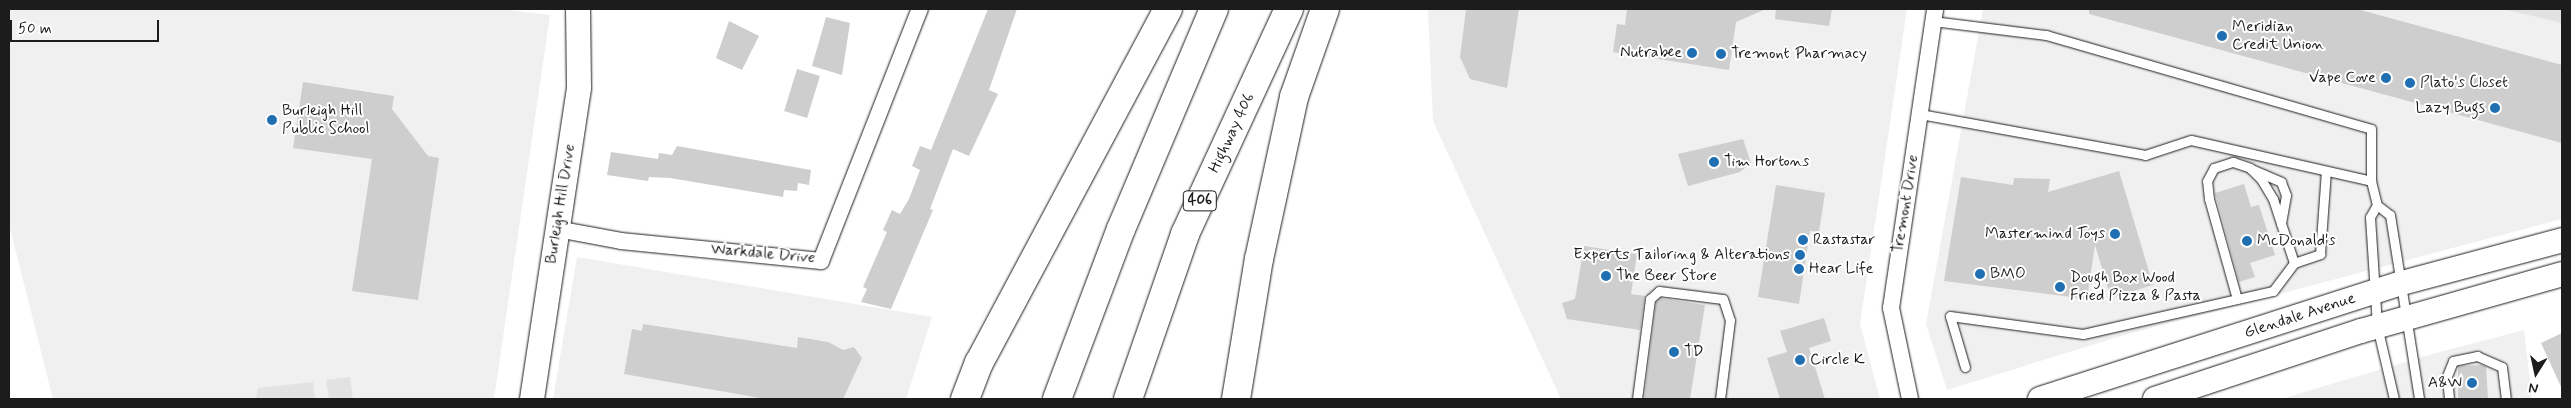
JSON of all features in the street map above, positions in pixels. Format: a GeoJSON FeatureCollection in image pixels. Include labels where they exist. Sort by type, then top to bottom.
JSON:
{"type":"FeatureCollection","features":[{"type":"Feature","properties":{"kind":"highway"},"geometry":{"type":"LineString","coordinates":[[965,399],[979,364],[1168,9]]}},
{"type":"Feature","properties":{"kind":"highway"},"geometry":{"type":"LineString","coordinates":[[1058,399],[1121,229],[1214,9]]}},
{"type":"Feature","properties":{"kind":"highway","name":"Highway 406"},"geometry":{"type":"LineString","coordinates":[[1128,399],[1185,234],[1289,9]]}},
{"type":"Feature","properties":{"kind":"highway"},"geometry":{"type":"LineString","coordinates":[[1236,399],[1259,260],[1294,97],[1325,9]]}},
{"type":"Feature","properties":{"kind":"main road","name":"Burleigh Hill Drive"},"geometry":{"type":"LineString","coordinates":[[532,399],[579,88],[578,9]]}},
{"type":"Feature","properties":{"kind":"main road","name":"Glendale Avenue"},"geometry":{"type":"LineString","coordinates":[[2040,399],[2402,283],[2562,240]]}},
{"type":"Feature","properties":{"kind":"main road","name":"Glendale Avenue"},"geometry":{"type":"LineString","coordinates":[[2155,399],[2377,326],[2562,274]]}},
{"type":"Feature","properties":{"kind":"street","name":"Warkdale Drive"},"geometry":{"type":"LineString","coordinates":[[557,229],[621,241],[821,261],[919,9]]}},
{"type":"Feature","properties":{"kind":"street","name":"Tremont Drive"},"geometry":{"type":"LineString","coordinates":[[1910,399],[1891,308],[1934,15]]}},
{"type":"Feature","properties":{"kind":"lane"},"geometry":{"type":"LineString","coordinates":[[1934,15],[2046,35],[2371,129],[2370,181],[2377,205],[2390,215],[2419,399]]}},
{"type":"Feature","properties":{"kind":"lane"},"geometry":{"type":"LineString","coordinates":[[1920,114],[2145,155],[2191,140],[2370,181]]}},
{"type":"Feature","properties":{"kind":"lane"},"geometry":{"type":"LineString","coordinates":[[2236,299],[2207,181],[2214,168],[2233,162],[2281,182],[2286,195],[2281,225]]}},
{"type":"Feature","properties":{"kind":"lane"},"geometry":{"type":"LineString","coordinates":[[2250,168],[2273,199],[2294,263]]}},
{"type":"Feature","properties":{"kind":"lane"},"geometry":{"type":"LineString","coordinates":[[1965,368],[1950,316],[2083,334],[2273,291],[2294,263],[2320,254],[2326,171]]}},
{"type":"Feature","properties":{"kind":"lane"},"geometry":{"type":"LineString","coordinates":[[2377,205],[2370,217],[2377,326],[2394,399]]}},
{"type":"Feature","properties":{"kind":"lane"},"geometry":{"type":"LineString","coordinates":[[1637,399],[1653,294],[1723,298],[1730,320],[1720,399]]}},
{"type":"Feature","properties":{"kind":"lane"},"geometry":{"type":"LineString","coordinates":[[2449,399],[2447,376],[2453,361],[2477,356],[2502,367],[2506,399]]}},
{"type":"Feature","properties":{"kind":"shaded area","name":"Burleigh Hill Public School"},"geometry":{"type":"Polygon","coordinates":[[[9,9],[503,9],[550,15],[494,399],[53,399],[9,224],[9,9]]]}},
{"type":"Feature","properties":{"kind":"shaded area"},"geometry":{"type":"Polygon","coordinates":[[[1428,9],[1907,9],[1860,324],[1880,399],[1561,399],[1433,121],[1428,9]]]}},
{"type":"Feature","properties":{"kind":"shaded area"},"geometry":{"type":"Polygon","coordinates":[[[1983,9],[2507,9],[2562,22],[2562,219],[2121,336],[1947,390],[1926,324],[1983,9]]]}},
{"type":"Feature","properties":{"kind":"shaded area"},"geometry":{"type":"Polygon","coordinates":[[[2502,9],[2562,9],[2562,23],[2502,9]]]}},
{"type":"Feature","properties":{"kind":"shaded area"},"geometry":{"type":"Polygon","coordinates":[[[577,257],[932,317],[906,399],[553,399],[577,257]]]}},
{"type":"Feature","properties":{"kind":"shaded area"},"geometry":{"type":"Polygon","coordinates":[[[2524,330],[2532,399],[2281,399],[2436,353],[2524,330]]]}},
{"type":"Feature","properties":{"kind":"shaded area"},"geometry":{"type":"Polygon","coordinates":[[[350,377],[353,399],[329,399],[326,380],[350,377]]]}},
{"type":"Feature","properties":{"kind":"shaded area"},"geometry":{"type":"Polygon","coordinates":[[[313,382],[315,399],[256,399],[258,388],[313,382]]]}},
{"type":"Feature","properties":{"kind":"building"},"geometry":{"type":"Polygon","coordinates":[[[988,9],[1017,9],[989,90],[998,94],[969,156],[953,149],[930,209],[933,210],[891,309],[861,302],[867,289],[863,287],[887,232],[883,230],[892,210],[900,214],[909,199],[920,170],[912,166],[920,146],[931,150],[988,9]]]}},
{"type":"Feature","properties":{"kind":"building"},"geometry":{"type":"Polygon","coordinates":[[[1466,9],[1519,9],[1507,88],[1470,79],[1460,57],[1466,9]]]}},
{"type":"Feature","properties":{"kind":"building"},"geometry":{"type":"Polygon","coordinates":[[[1627,9],[1766,9],[1736,22],[1729,70],[1613,52],[1617,24],[1625,25],[1627,9]]]}},
{"type":"Feature","properties":{"kind":"building"},"geometry":{"type":"Polygon","coordinates":[[[1776,9],[1832,9],[1829,26],[1775,19],[1776,9]]]}},
{"type":"Feature","properties":{"kind":"building"},"geometry":{"type":"Polygon","coordinates":[[[2089,9],[2357,9],[2562,65],[2562,143],[2089,14],[2089,9]]]}},
{"type":"Feature","properties":{"kind":"building"},"geometry":{"type":"Polygon","coordinates":[[[826,17],[850,23],[842,75],[812,66],[826,17]]]}},
{"type":"Feature","properties":{"kind":"building"},"geometry":{"type":"Polygon","coordinates":[[[729,21],[759,36],[742,70],[716,58],[729,21]]]}},
{"type":"Feature","properties":{"kind":"building"},"geometry":{"type":"Polygon","coordinates":[[[797,69],[820,76],[807,118],[784,111],[797,69]]]}},
{"type":"Feature","properties":{"kind":"building"},"geometry":{"type":"Polygon","coordinates":[[[303,82],[394,96],[392,109],[428,156],[439,158],[418,300],[352,291],[372,159],[293,148],[303,82]]]}},
{"type":"Feature","properties":{"kind":"building","name":"Tim Hortons"},"geometry":{"type":"Polygon","coordinates":[[[1743,139],[1751,163],[1740,172],[1688,186],[1678,154],[1743,139]]]}},
{"type":"Feature","properties":{"kind":"building"},"geometry":{"type":"Polygon","coordinates":[[[677,146],[811,170],[809,185],[798,183],[797,191],[784,190],[783,197],[670,178],[649,177],[648,181],[607,175],[611,152],[658,159],[659,153],[672,155],[677,146]]]}},
{"type":"Feature","properties":{"kind":"building"},"geometry":{"type":"Polygon","coordinates":[[[2119,171],[2153,285],[2111,298],[2095,245],[2087,299],[1944,281],[1961,177],[2013,185],[2014,178],[2050,179],[2048,192],[2119,171]]]}},
{"type":"Feature","properties":{"kind":"building","name":"McDonald's"},"geometry":{"type":"Polygon","coordinates":[[[2244,184],[2251,207],[2259,205],[2275,255],[2250,263],[2255,277],[2239,282],[2215,193],[2244,184]]]}},
{"type":"Feature","properties":{"kind":"building"},"geometry":{"type":"Polygon","coordinates":[[[1776,185],[1825,193],[1819,232],[1810,231],[1799,304],[1758,297],[1776,185]]]}},
{"type":"Feature","properties":{"kind":"building","name":"The Beer Store"},"geometry":{"type":"Polygon","coordinates":[[[1584,246],[1637,254],[1631,294],[1645,296],[1640,330],[1567,319],[1562,303],[1575,299],[1584,246]]]}},
{"type":"Feature","properties":{"kind":"building","name":"TD"},"geometry":{"type":"Polygon","coordinates":[[[1660,298],[1705,305],[1690,399],[1644,399],[1656,302],[1660,298]]]}},
{"type":"Feature","properties":{"kind":"building"},"geometry":{"type":"Polygon","coordinates":[[[1824,318],[1831,341],[1809,348],[1825,399],[1780,399],[1767,358],[1787,352],[1780,331],[1824,318]]]}},
{"type":"Feature","properties":{"kind":"building"},"geometry":{"type":"Polygon","coordinates":[[[643,324],[797,348],[798,337],[828,342],[843,350],[854,347],[862,358],[843,399],[765,399],[624,374],[632,329],[642,331],[643,324]]]}},
{"type":"Feature","properties":{"kind":"building"},"geometry":{"type":"Polygon","coordinates":[[[2562,333],[2562,389],[2541,343],[2562,333]]]}},
{"type":"Feature","properties":{"kind":"building","name":"A&W"},"geometry":{"type":"Polygon","coordinates":[[[2482,365],[2486,367],[2488,399],[2458,399],[2458,366],[2482,365]]]}},
{"type":"Feature","properties":{"kind":"place","name":"Meridian Credit Union"},"geometry":{"type":"Point","coordinates":[2222,36]}},
{"type":"Feature","properties":{"kind":"place","name":"Nutrabee"},"geometry":{"type":"Point","coordinates":[1692,53]}},
{"type":"Feature","properties":{"kind":"place","name":"Tremont Pharmacy"},"geometry":{"type":"Point","coordinates":[1721,54]}},
{"type":"Feature","properties":{"kind":"place","name":"Vape Cove"},"geometry":{"type":"Point","coordinates":[2386,78]}},
{"type":"Feature","properties":{"kind":"place","name":"Plato's Closet"},"geometry":{"type":"Point","coordinates":[2410,83]}},
{"type":"Feature","properties":{"kind":"place","name":"Lazy Bugs"},"geometry":{"type":"Point","coordinates":[2495,108]}},
{"type":"Feature","properties":{"kind":"place","name":"Burleigh Hill Public School"},"geometry":{"type":"Point","coordinates":[272,120]}},
{"type":"Feature","properties":{"kind":"place","name":"Tim Hortons"},"geometry":{"type":"Point","coordinates":[1714,162]}},
{"type":"Feature","properties":{"kind":"place","name":"Mastermind Toys"},"geometry":{"type":"Point","coordinates":[2115,234]}},
{"type":"Feature","properties":{"kind":"place","name":"Rastastar"},"geometry":{"type":"Point","coordinates":[1803,240]}},
{"type":"Feature","properties":{"kind":"place","name":"McDonald's"},"geometry":{"type":"Point","coordinates":[2247,241]}},
{"type":"Feature","properties":{"kind":"place","name":"Experts Tailoring & Alterations"},"geometry":{"type":"Point","coordinates":[1800,255]}},
{"type":"Feature","properties":{"kind":"place","name":"Hear Life"},"geometry":{"type":"Point","coordinates":[1799,269]}},
{"type":"Feature","properties":{"kind":"place","name":"BMO"},"geometry":{"type":"Point","coordinates":[1980,274]}},
{"type":"Feature","properties":{"kind":"place","name":"The Beer Store"},"geometry":{"type":"Point","coordinates":[1606,276]}},
{"type":"Feature","properties":{"kind":"place","name":"Dough Box Wood Fried Pizza & Pasta"},"geometry":{"type":"Point","coordinates":[2060,287]}},
{"type":"Feature","properties":{"kind":"place","name":"TD"},"geometry":{"type":"Point","coordinates":[1674,352]}},
{"type":"Feature","properties":{"kind":"place","name":"Circle K"},"geometry":{"type":"Point","coordinates":[1800,360]}},
{"type":"Feature","properties":{"kind":"place","name":"A&W"},"geometry":{"type":"Point","coordinates":[2472,383]}}]}
